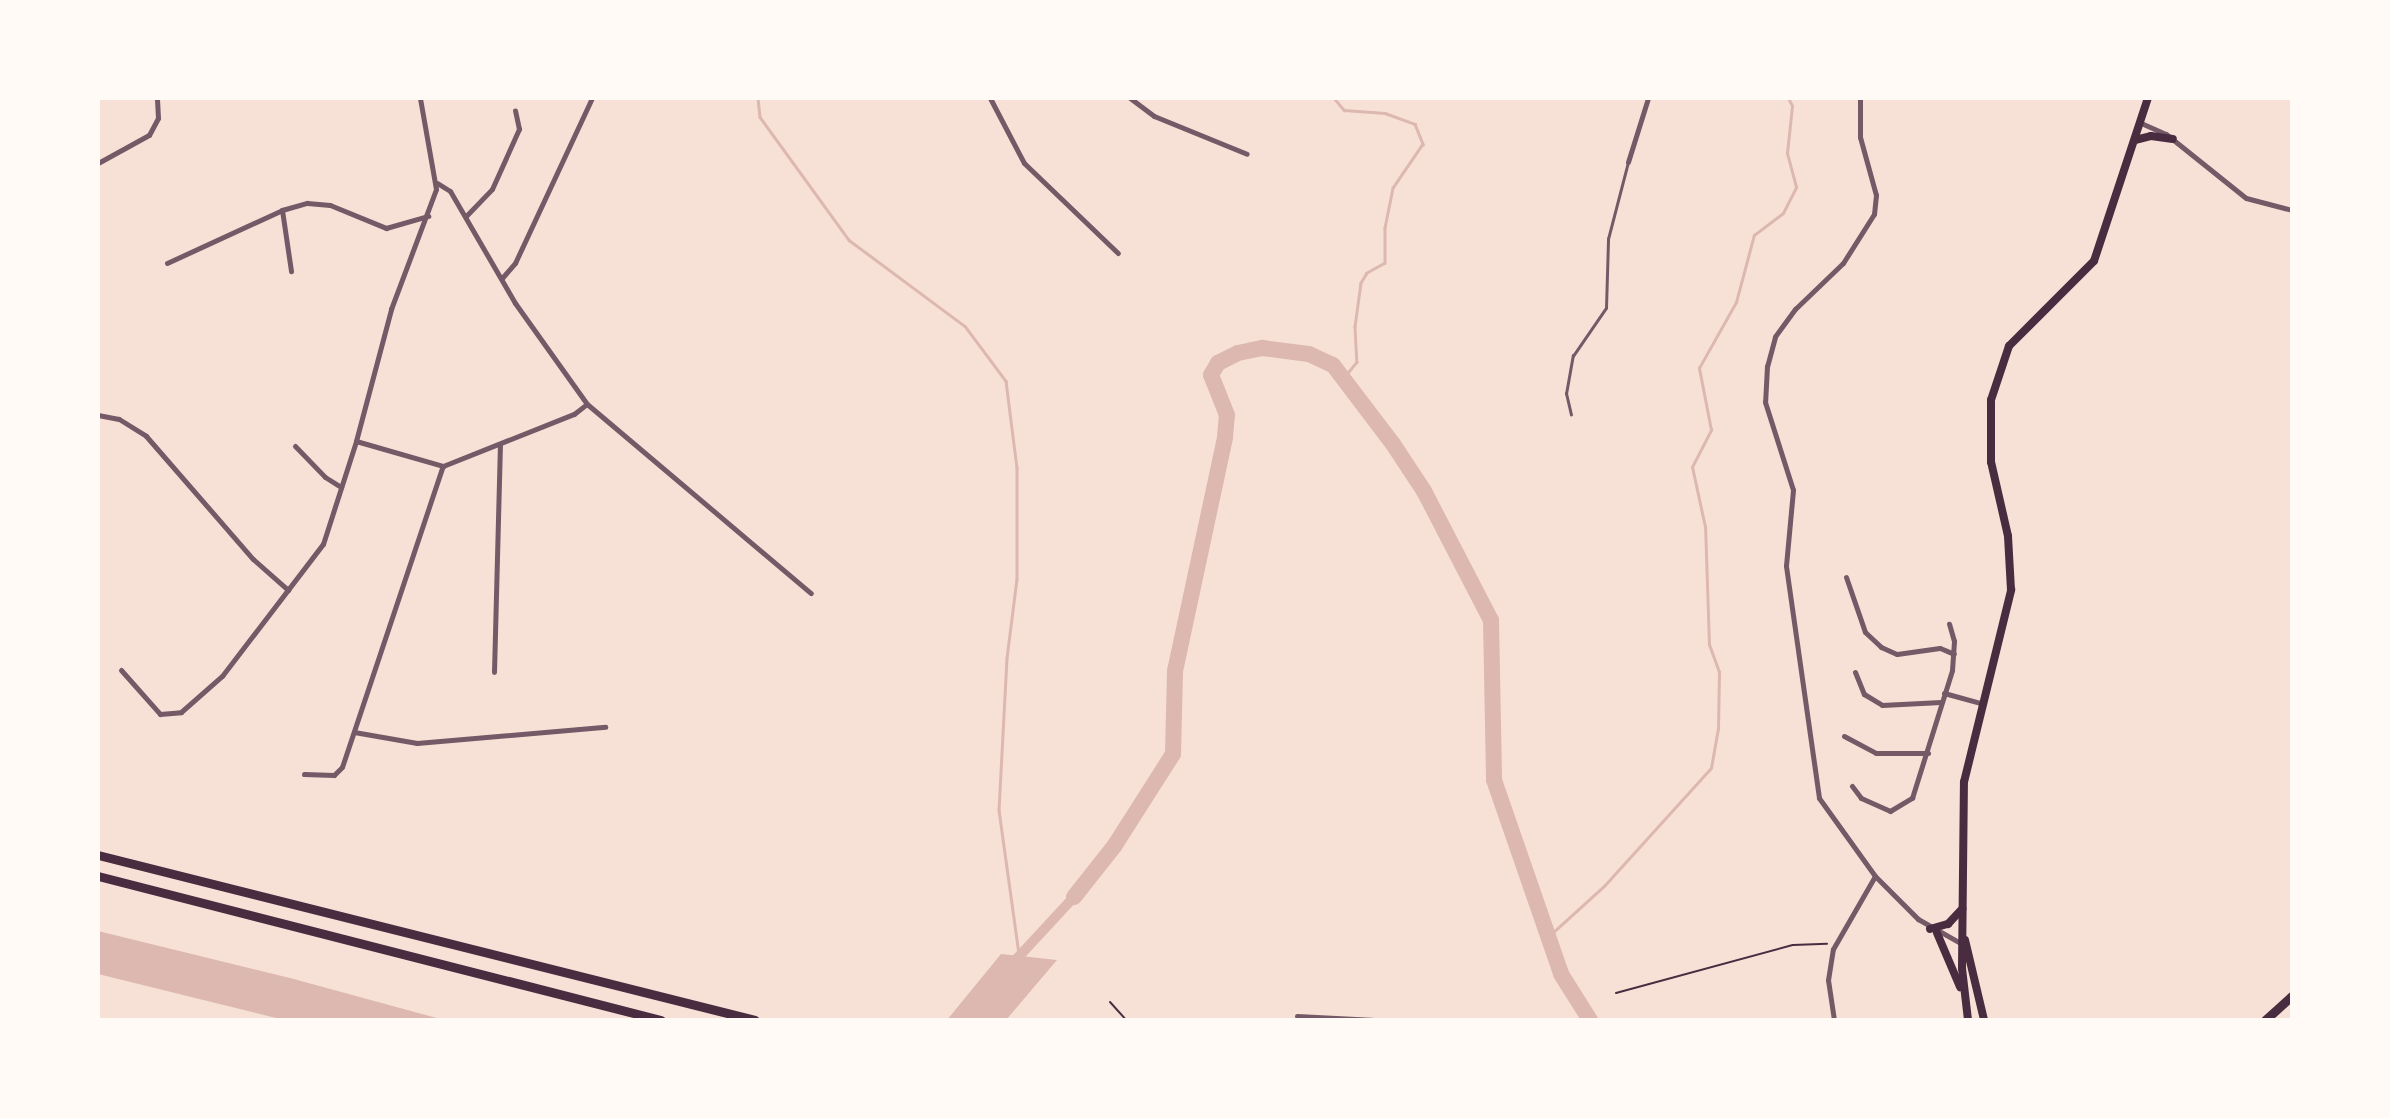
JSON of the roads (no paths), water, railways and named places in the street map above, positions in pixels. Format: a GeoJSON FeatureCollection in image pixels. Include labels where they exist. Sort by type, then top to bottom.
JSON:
{"type":"FeatureCollection","features":[{"type":"Feature","properties":{"kind":"highway"},"geometry":{"type":"LineString","coordinates":[[98,855],[755,1020]]}},
{"type":"Feature","properties":{"kind":"highway"},"geometry":{"type":"LineString","coordinates":[[98,876],[662,1020]]}},
{"type":"Feature","properties":{"kind":"highway"},"geometry":{"type":"LineString","coordinates":[[2265,1020],[2292,996]]}},
{"type":"Feature","properties":{"kind":"main road"},"geometry":{"type":"LineString","coordinates":[[1968,1020],[1963,934],[1964,782],[2011,590],[2008,536],[1992,463],[1989,423],[1995,381],[2021,331],[2080,280],[2094,261],[2148,98]]}},
{"type":"Feature","properties":{"kind":"main road"},"geometry":{"type":"LineString","coordinates":[[2136,140],[2151,136],[2173,139]]}},
{"type":"Feature","properties":{"kind":"main road"},"geometry":{"type":"LineString","coordinates":[[1963,907],[1954,920],[1934,931],[1966,1007]]}},
{"type":"Feature","properties":{"kind":"main road"},"geometry":{"type":"LineString","coordinates":[[1964,945],[1984,1020]]}},
{"type":"Feature","properties":{"kind":"street"},"geometry":{"type":"LineString","coordinates":[[98,163],[149,135],[158,118],[157,98]]}},
{"type":"Feature","properties":{"kind":"street"},"geometry":{"type":"LineString","coordinates":[[121,670],[160,714],[181,712],[222,676],[328,533],[356,441],[383,331],[428,216],[438,183],[420,98]]}},
{"type":"Feature","properties":{"kind":"street"},"geometry":{"type":"LineString","coordinates":[[502,278],[515,263],[592,98]]}},
{"type":"Feature","properties":{"kind":"street"},"geometry":{"type":"LineString","coordinates":[[990,98],[1024,163],[1118,253]]}},
{"type":"Feature","properties":{"kind":"street"},"geometry":{"type":"LineString","coordinates":[[1130,98],[1154,116],[1247,154]]}},
{"type":"Feature","properties":{"kind":"street"},"geometry":{"type":"LineString","coordinates":[[1628,162],[1648,98]]}},
{"type":"Feature","properties":{"kind":"street"},"geometry":{"type":"LineString","coordinates":[[1860,98],[1860,137],[1876,195],[1874,214],[1843,263],[1785,321],[1770,351],[1765,385],[1768,418],[1793,490],[1786,566],[1814,783],[1825,810],[1875,876],[1934,931],[1964,945]]}},
{"type":"Feature","properties":{"kind":"street"},"geometry":{"type":"LineString","coordinates":[[466,216],[492,189],[519,129],[515,110]]}},
{"type":"Feature","properties":{"kind":"street"},"geometry":{"type":"LineString","coordinates":[[2141,123],[2173,139],[2246,198],[2292,210]]}},
{"type":"Feature","properties":{"kind":"street"},"geometry":{"type":"LineString","coordinates":[[438,183],[450,191],[502,278],[587,404],[811,593]]}},
{"type":"Feature","properties":{"kind":"street"},"geometry":{"type":"LineString","coordinates":[[167,263],[282,210],[318,203],[386,228],[428,216]]}},
{"type":"Feature","properties":{"kind":"street"},"geometry":{"type":"LineString","coordinates":[[282,210],[291,271]]}},
{"type":"Feature","properties":{"kind":"street"},"geometry":{"type":"LineString","coordinates":[[356,441],[443,466],[500,446],[574,414],[587,404]]}},
{"type":"Feature","properties":{"kind":"street"},"geometry":{"type":"LineString","coordinates":[[98,415],[120,419],[146,436],[262,569],[288,590]]}},
{"type":"Feature","properties":{"kind":"street"},"geometry":{"type":"LineString","coordinates":[[295,446],[325,477],[341,487]]}},
{"type":"Feature","properties":{"kind":"street"},"geometry":{"type":"LineString","coordinates":[[494,672],[500,446]]}},
{"type":"Feature","properties":{"kind":"street"},"geometry":{"type":"LineString","coordinates":[[304,774],[327,776],[339,771],[443,466]]}},
{"type":"Feature","properties":{"kind":"street"},"geometry":{"type":"LineString","coordinates":[[1846,577],[1865,632],[1881,647],[1897,654],[1940,648],[1954,654]]}},
{"type":"Feature","properties":{"kind":"street"},"geometry":{"type":"LineString","coordinates":[[1852,786],[1861,798],[1885,809],[1902,807],[1915,793],[1954,654],[1949,624]]}},
{"type":"Feature","properties":{"kind":"street"},"geometry":{"type":"LineString","coordinates":[[1855,672],[1864,694],[1882,705],[1941,702]]}},
{"type":"Feature","properties":{"kind":"street"},"geometry":{"type":"LineString","coordinates":[[1944,694],[1984,704]]}},
{"type":"Feature","properties":{"kind":"street"},"geometry":{"type":"LineString","coordinates":[[354,732],[417,743],[605,727]]}},
{"type":"Feature","properties":{"kind":"street"},"geometry":{"type":"LineString","coordinates":[[1844,736],[1876,752],[1928,753]]}},
{"type":"Feature","properties":{"kind":"street"},"geometry":{"type":"LineString","coordinates":[[1834,1020],[1828,980],[1833,949],[1875,876]]}},
{"type":"Feature","properties":{"kind":"street"},"geometry":{"type":"LineString","coordinates":[[1297,1016],[1375,1020]]}},
{"type":"Feature","properties":{"kind":"lane"},"geometry":{"type":"LineString","coordinates":[[1571,415],[1566,394],[1572,360],[1606,308],[1612,216],[1628,162]]}},
{"type":"Feature","properties":{"kind":"waterway"},"geometry":{"type":"LineString","coordinates":[[758,98],[760,117],[849,240],[965,326],[1006,381],[1017,468],[1017,579],[1007,658],[999,810],[1019,955]]}},
{"type":"Feature","properties":{"kind":"waterway"},"geometry":{"type":"LineString","coordinates":[[1334,98],[1344,110],[1385,113],[1415,124],[1423,144],[1393,188],[1385,228],[1385,263],[1367,273],[1361,283],[1355,327],[1357,362],[1344,378]]}},
{"type":"Feature","properties":{"kind":"waterway"},"geometry":{"type":"LineString","coordinates":[[1549,936],[1604,886],[1711,768],[1718,729],[1719,672],[1709,645],[1705,527],[1692,467],[1711,430],[1699,368],[1736,302],[1754,235],[1783,213],[1796,187],[1787,153],[1792,106],[1788,98]]}},
{"type":"Feature","properties":{"kind":"waterway"},"geometry":{"type":"LineString","coordinates":[[1074,897],[1115,845],[1173,754],[1175,671],[1225,437],[1227,415],[1211,375],[1218,363],[1238,353],[1262,348],[1309,354],[1333,365],[1393,444],[1424,491],[1491,620],[1494,780],[1561,974],[1590,1020]]}},
{"type":"Feature","properties":{"kind":"waterway"},"geometry":{"type":"LineString","coordinates":[[1010,966],[1074,897]]}}]}
